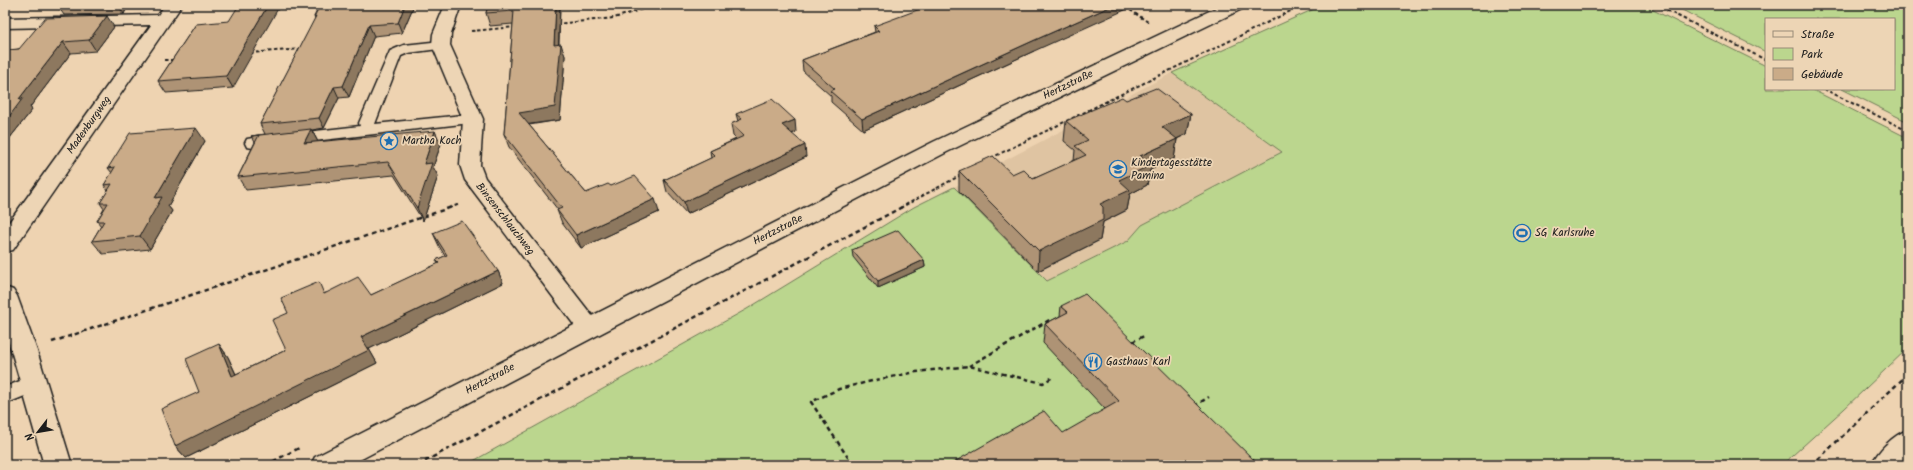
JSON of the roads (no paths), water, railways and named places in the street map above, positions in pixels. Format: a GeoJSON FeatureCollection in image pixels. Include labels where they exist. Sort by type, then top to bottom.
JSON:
{"type":"FeatureCollection","features":[{"type":"Feature","properties":{"kind":"street"},"geometry":{"type":"LineString","coordinates":[[442,39],[453,5]]}},
{"type":"Feature","properties":{"kind":"street","name":"Hertzstraße"},"geometry":{"type":"LineString","coordinates":[[325,465],[940,147],[1236,5]]}},
{"type":"Feature","properties":{"kind":"street"},"geometry":{"type":"LineString","coordinates":[[5,23],[168,12]]}},
{"type":"Feature","properties":{"kind":"street","name":"Madenburgweg"},"geometry":{"type":"LineString","coordinates":[[5,244],[168,12]]}},
{"type":"Feature","properties":{"kind":"street","name":"Binsenschlauchweg"},"geometry":{"type":"LineString","coordinates":[[442,39],[473,119],[471,171],[475,180],[485,195],[589,328]]}},
{"type":"Feature","properties":{"kind":"street"},"geometry":{"type":"LineString","coordinates":[[5,296],[25,351],[58,465]]}},
{"type":"Feature","properties":{"kind":"street"},"geometry":{"type":"LineString","coordinates":[[1884,465],[1908,441]]}},
{"type":"Feature","properties":{"kind":"lane"},"geometry":{"type":"LineString","coordinates":[[375,130],[368,127],[367,123],[395,54],[404,49],[442,39]]}},
{"type":"Feature","properties":{"kind":"lane"},"geometry":{"type":"LineString","coordinates":[[254,143],[473,119]]}},
{"type":"Feature","properties":{"kind":"lane"},"geometry":{"type":"LineString","coordinates":[[5,396],[35,383]]}},
{"type":"Feature","properties":{"kind":"place","name":"Martha Koch"},"geometry":{"type":"Point","coordinates":[389,141]}},
{"type":"Feature","properties":{"kind":"place","name":"Kindertagesstätte Pamina"},"geometry":{"type":"Point","coordinates":[1118,169]}},
{"type":"Feature","properties":{"kind":"place","name":"SG Karlsruhe"},"geometry":{"type":"Point","coordinates":[1522,233]}},
{"type":"Feature","properties":{"kind":"place","name":"Gasthaus Karl"},"geometry":{"type":"Point","coordinates":[1093,362]}}]}
